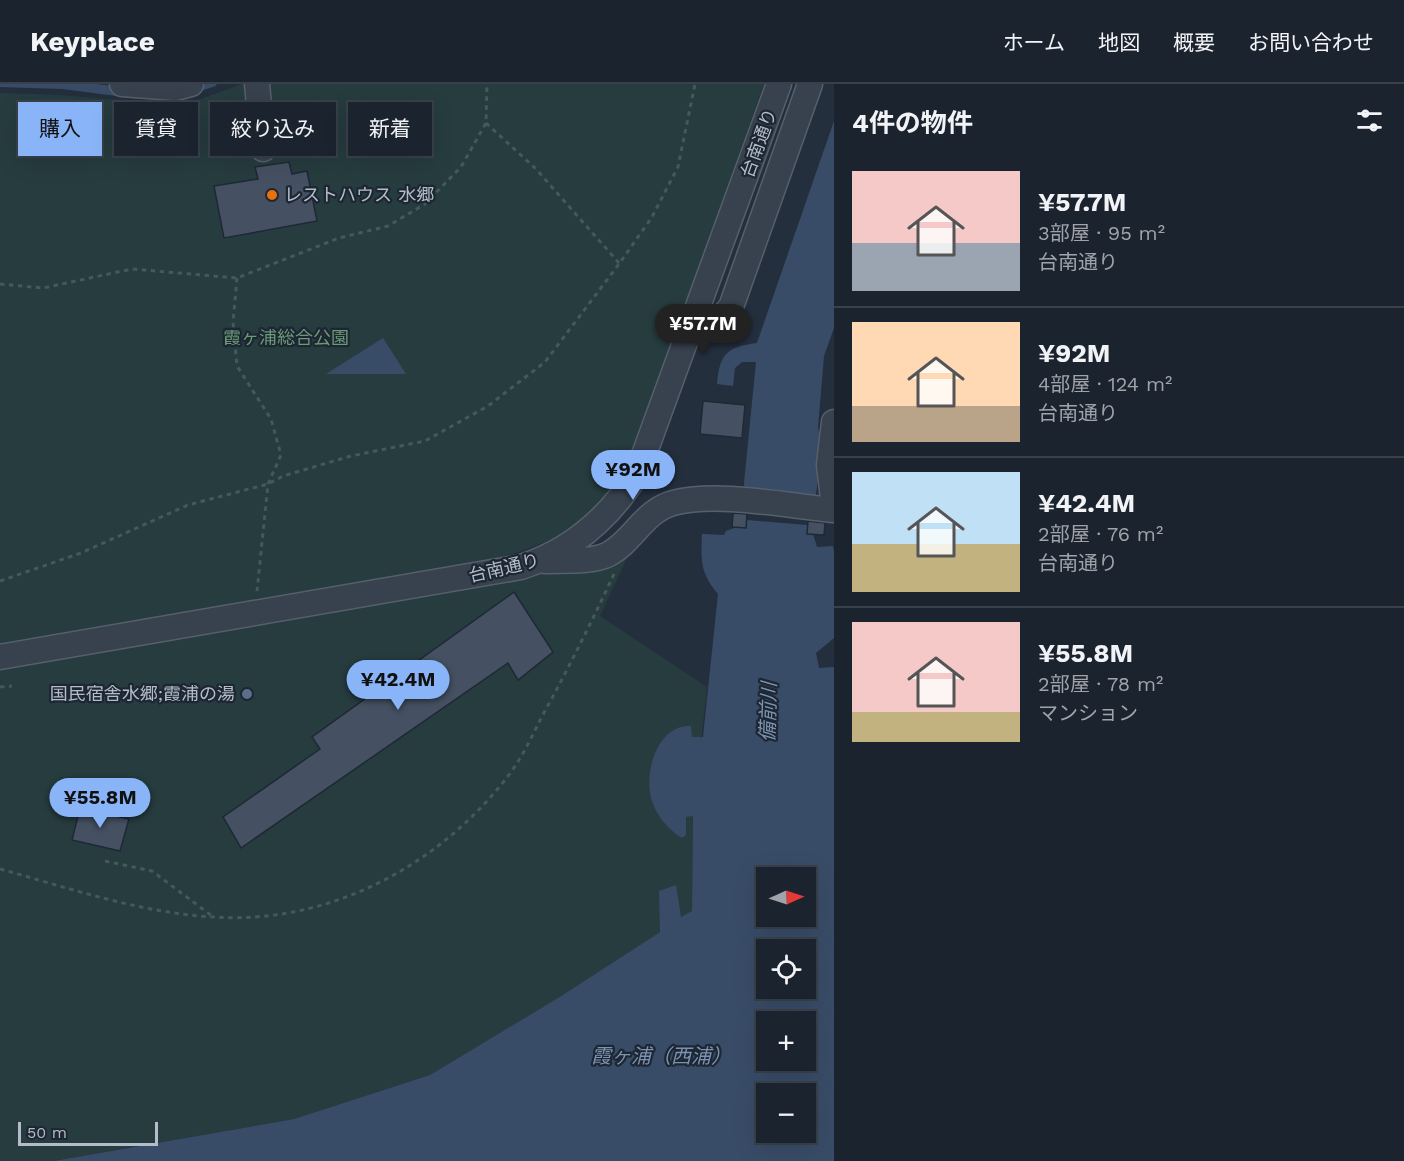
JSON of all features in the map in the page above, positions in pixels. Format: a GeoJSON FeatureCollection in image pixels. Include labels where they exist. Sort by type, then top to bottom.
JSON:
{"type":"FeatureCollection","features":[{"type":"Feature","properties":{"kind":"street"},"geometry":{"type":"LineString","coordinates":[[122,84],[149,88],[176,88],[191,84]]}},
{"type":"Feature","properties":{"kind":"street"},"geometry":{"type":"LineString","coordinates":[[257,84],[259,102]]}},
{"type":"Feature","properties":{"kind":"street","name":"台南通り"},"geometry":{"type":"LineString","coordinates":[[0,657],[521,567],[540,561],[564,549],[599,522],[621,499],[637,474],[779,84]]}},
{"type":"Feature","properties":{"kind":"street"},"geometry":{"type":"LineString","coordinates":[[692,324],[709,328],[714,326],[731,307],[810,84]]}},
{"type":"Feature","properties":{"kind":"street"},"geometry":{"type":"LineString","coordinates":[[540,561],[595,558],[609,553],[648,516],[672,503],[692,499],[736,500],[830,508],[829,465],[834,422]]}},
{"type":"Feature","properties":{"kind":"path"},"geometry":{"type":"LineString","coordinates":[[0,284],[43,288],[132,269],[237,278],[339,238],[388,226],[425,204],[460,167],[486,123],[487,84]]}},
{"type":"Feature","properties":{"kind":"path"},"geometry":{"type":"LineString","coordinates":[[0,581],[81,554],[188,505],[268,484],[283,476],[351,456],[425,441],[488,406],[544,362],[619,264],[651,217],[678,166],[695,84]]}},
{"type":"Feature","properties":{"kind":"path"},"geometry":{"type":"LineString","coordinates":[[486,123],[536,169],[619,264]]}},
{"type":"Feature","properties":{"kind":"path"},"geometry":{"type":"LineString","coordinates":[[237,278],[233,322],[237,366],[271,419],[281,455],[268,484],[256,602]]}},
{"type":"Feature","properties":{"kind":"path"},"geometry":{"type":"LineString","coordinates":[[0,869],[162,911],[213,917],[276,915],[338,901],[394,875],[450,837],[486,802],[523,753],[616,570]]}},
{"type":"Feature","properties":{"kind":"path"},"geometry":{"type":"LineString","coordinates":[[0,687],[12,686]]}},
{"type":"Feature","properties":{"kind":"path"},"geometry":{"type":"LineString","coordinates":[[105,861],[152,871],[213,917]]}},
{"type":"Feature","properties":{"kind":"green space","name":"霞ヶ浦総合公園"},"geometry":{"type":"Polygon","coordinates":[[[242,84],[764,84],[629,462],[603,501],[573,528],[550,540],[500,558],[0,645],[0,93],[62,95],[138,102],[114,102],[114,156],[198,156],[198,102],[189,102],[242,84]]]}},
{"type":"Feature","properties":{"kind":"green space"},"geometry":{"type":"Polygon","coordinates":[[[627,558],[600,616],[707,687],[693,816],[692,911],[558,998],[430,1075],[294,1119],[54,1161],[0,1161],[0,665],[627,558]]]}},
{"type":"Feature","properties":{"kind":"water"},"geometry":{"type":"Polygon","coordinates":[[[0,84],[96,84],[141,89],[140,99],[62,89],[0,87],[0,84]]]}},
{"type":"Feature","properties":{"kind":"water"},"geometry":{"type":"Polygon","coordinates":[[[834,121],[834,328],[824,356],[818,427],[822,449],[813,517],[746,511],[744,483],[756,362],[742,362],[735,368],[733,386],[717,384],[720,365],[727,353],[732,350],[757,343],[834,121]]]}},
{"type":"Feature","properties":{"kind":"water"},"geometry":{"type":"Polygon","coordinates":[[[383,338],[406,374],[326,374],[383,338]]]}},
{"type":"Feature","properties":{"kind":"water","name":"霞ヶ浦（西浦）"},"geometry":{"type":"Polygon","coordinates":[[[747,520],[807,525],[807,534],[813,534],[817,547],[833,546],[834,551],[834,638],[816,653],[819,668],[834,667],[834,1161],[54,1161],[294,1119],[430,1075],[558,998],[660,932],[659,891],[676,885],[681,917],[692,911],[693,816],[686,817],[686,835],[682,838],[672,830],[659,816],[653,804],[649,787],[650,775],[656,751],[670,733],[680,727],[691,726],[692,737],[703,737],[718,594],[703,566],[702,534],[724,535],[726,531],[737,527],[746,528],[747,520]]]}},
{"type":"Feature","properties":{"kind":"building"},"geometry":{"type":"Polygon","coordinates":[[[289,162],[292,174],[307,171],[317,221],[224,238],[214,186],[258,179],[255,167],[289,162]]]}},
{"type":"Feature","properties":{"kind":"building"},"geometry":{"type":"Polygon","coordinates":[[[703,401],[745,405],[742,438],[700,434],[703,401]]]}},
{"type":"Feature","properties":{"kind":"building"},"geometry":{"type":"Polygon","coordinates":[[[733,513],[747,514],[746,528],[732,527],[733,513]]]}},
{"type":"Feature","properties":{"kind":"building"},"geometry":{"type":"Polygon","coordinates":[[[808,521],[825,523],[824,535],[807,534],[808,521]]]}},
{"type":"Feature","properties":{"kind":"building"},"geometry":{"type":"Polygon","coordinates":[[[514,592],[553,652],[518,680],[508,663],[241,848],[223,817],[320,749],[312,737],[514,592]]]}},
{"type":"Feature","properties":{"kind":"building"},"geometry":{"type":"Polygon","coordinates":[[[80,808],[129,819],[120,851],[72,840],[80,808]]]}},
{"type":"Feature","properties":{"kind":"waterway"},"geometry":{"type":"LineString","coordinates":[[196,90],[214,84]]}},
{"type":"Feature","properties":{"kind":"place","name":"レストハウス 水郷"},"geometry":{"type":"Point","coordinates":[272,195]}},
{"type":"Feature","properties":{"kind":"place","name":"国民宿舎水郷;霞浦の湯"},"geometry":{"type":"Point","coordinates":[247,694]}},
{"type":"Feature","properties":{"kind":"water label","name":"備前川"},"geometry":{"type":"Point","coordinates":[768,712]}}]}
